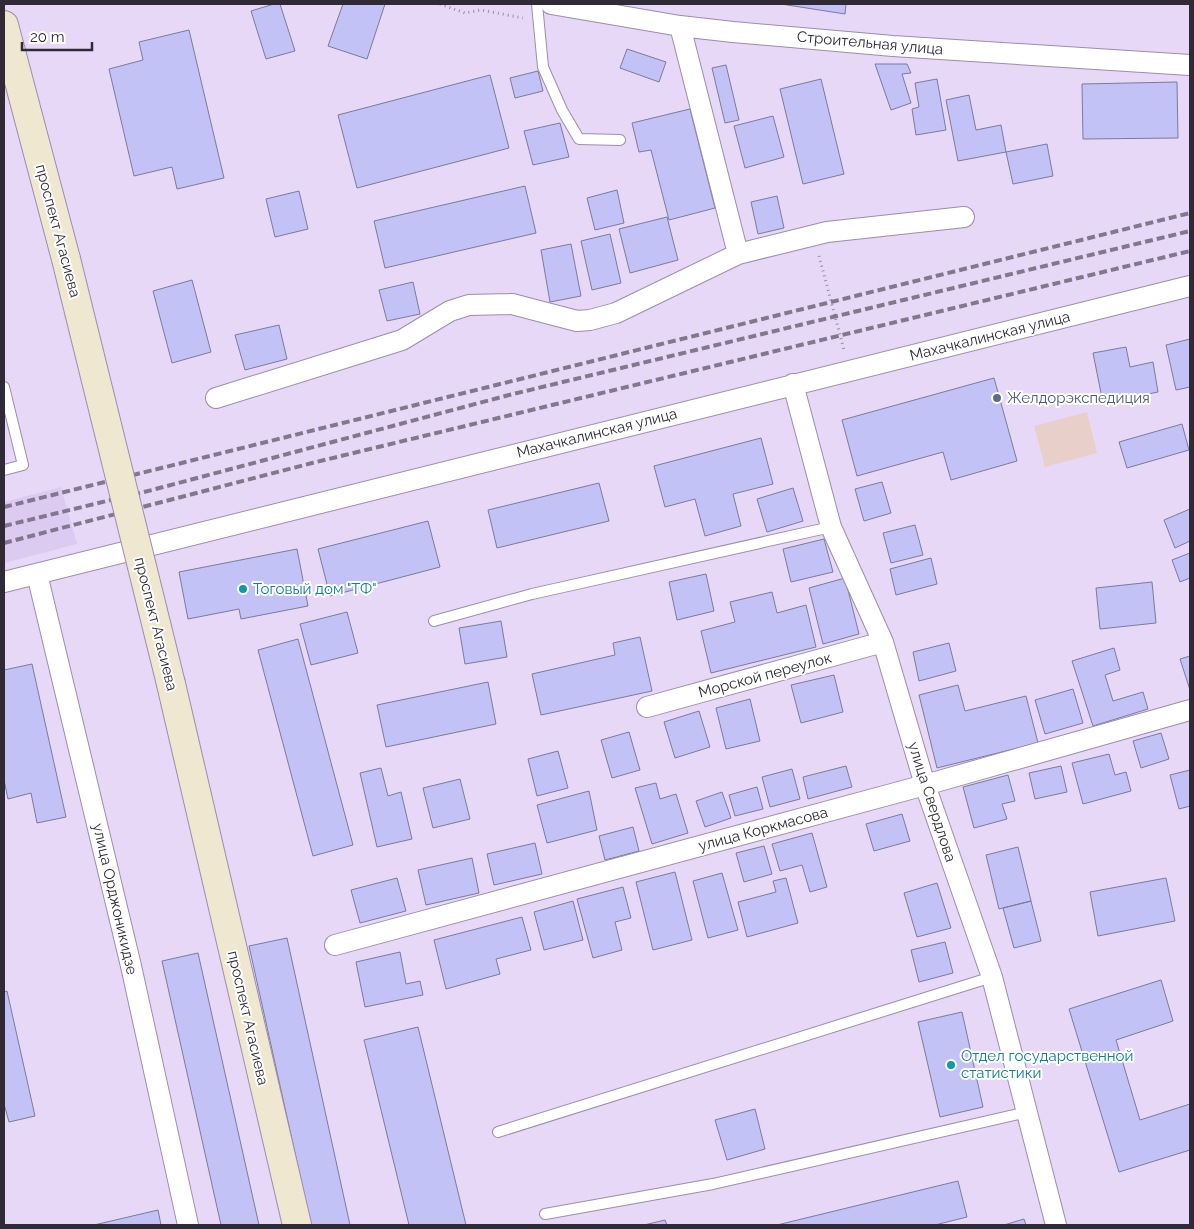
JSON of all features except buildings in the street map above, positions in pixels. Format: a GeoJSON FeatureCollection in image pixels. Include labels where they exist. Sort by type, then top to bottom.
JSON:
{"type":"FeatureCollection","features":[{"type":"Feature","properties":{"kind":"main road","name":"проспект Агасиева"},"geometry":{"type":"LineString","coordinates":[[4,25],[66,259],[171,684],[297,1225]]}},
{"type":"Feature","properties":{"kind":"street","name":"Строительная улица"},"geometry":{"type":"LineString","coordinates":[[552,4],[680,26],[893,46],[1190,65]]}},
{"type":"Feature","properties":{"kind":"street"},"geometry":{"type":"LineString","coordinates":[[680,26],[738,254]]}},
{"type":"Feature","properties":{"kind":"street"},"geometry":{"type":"LineString","coordinates":[[216,398],[402,340],[450,311],[469,304],[512,304],[577,321],[599,318],[616,312],[738,254],[814,235],[964,217]]}},
{"type":"Feature","properties":{"kind":"street","name":"Махачкалинская улица"},"geometry":{"type":"LineString","coordinates":[[4,582],[1190,286]]}},
{"type":"Feature","properties":{"kind":"street","name":"улица Свердлова"},"geometry":{"type":"LineString","coordinates":[[793,384],[832,527],[883,642],[925,785],[992,977],[1056,1225]]}},
{"type":"Feature","properties":{"kind":"street","name":"улица Орджоникидзе"},"geometry":{"type":"LineString","coordinates":[[37,574],[131,966],[188,1225]]}},
{"type":"Feature","properties":{"kind":"street","name":"Морской переулок"},"geometry":{"type":"LineString","coordinates":[[647,707],[883,642]]}},
{"type":"Feature","properties":{"kind":"street","name":"улица Коркмасова"},"geometry":{"type":"LineString","coordinates":[[335,945],[925,785],[1190,710]]}},
{"type":"Feature","properties":{"kind":"lane"},"geometry":{"type":"LineString","coordinates":[[537,4],[542,66],[562,110],[579,139],[620,140]]}},
{"type":"Feature","properties":{"kind":"lane"},"geometry":{"type":"LineString","coordinates":[[4,388],[22,465],[4,470]]}},
{"type":"Feature","properties":{"kind":"lane"},"geometry":{"type":"LineString","coordinates":[[434,621],[532,594],[832,527]]}},
{"type":"Feature","properties":{"kind":"lane"},"geometry":{"type":"LineString","coordinates":[[498,1132],[992,977]]}},
{"type":"Feature","properties":{"kind":"lane"},"geometry":{"type":"LineString","coordinates":[[545,1214],[713,1184],[1027,1112]]}},
{"type":"Feature","properties":{"kind":"path"},"geometry":{"type":"LineString","coordinates":[[440,4],[465,13],[481,10],[538,21]]}},
{"type":"Feature","properties":{"kind":"path"},"geometry":{"type":"LineString","coordinates":[[814,235],[844,350],[835,352]]}},
{"type":"Feature","properties":{"kind":"shaded area"},"geometry":{"type":"Polygon","coordinates":[[[1087,412],[1097,453],[1045,467],[1034,426],[1087,412]]]}},
{"type":"Feature","properties":{"kind":"shaded area"},"geometry":{"type":"Polygon","coordinates":[[[61,487],[77,544],[4,563],[4,502],[61,487]]]}},
{"type":"Feature","properties":{"kind":"railway"},"geometry":{"type":"LineString","coordinates":[[4,507],[1190,213]]}},
{"type":"Feature","properties":{"kind":"railway"},"geometry":{"type":"LineString","coordinates":[[4,526],[152,490],[509,395],[1190,231]]}},
{"type":"Feature","properties":{"kind":"railway"},"geometry":{"type":"LineString","coordinates":[[4,543],[312,463],[1190,251]]}},
{"type":"Feature","properties":{"kind":"place","name":"Желдорэкспедиция"},"geometry":{"type":"Point","coordinates":[997,398]}},
{"type":"Feature","properties":{"kind":"place","name":"Тоговый дом \"ТФ\""},"geometry":{"type":"Point","coordinates":[243,589]}},
{"type":"Feature","properties":{"kind":"place","name":"Отдел государственной статистики"},"geometry":{"type":"Point","coordinates":[951,1065]}}]}
